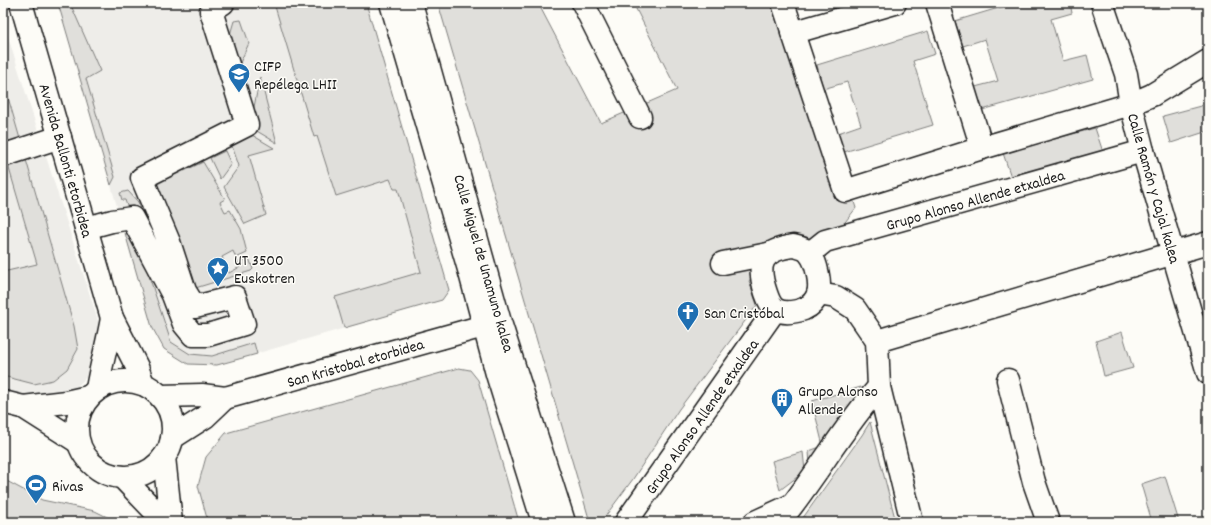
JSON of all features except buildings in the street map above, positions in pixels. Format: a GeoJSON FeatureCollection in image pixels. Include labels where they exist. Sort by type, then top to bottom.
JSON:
{"type":"FeatureCollection","features":[{"type":"Feature","properties":{"kind":"street","name":"Avenida Ballonti etorbidea"},"geometry":{"type":"LineString","coordinates":[[21,3],[112,318],[137,367],[151,390]]}},
{"type":"Feature","properties":{"kind":"street"},"geometry":{"type":"LineString","coordinates":[[86,228],[112,220],[132,218],[179,293],[169,242],[142,178],[247,125],[211,11],[223,3]]}},
{"type":"Feature","properties":{"kind":"street","name":"Calle Miguel de Unamuno kalea"},"geometry":{"type":"LineString","coordinates":[[391,3],[493,324],[564,522]]}},
{"type":"Feature","properties":{"kind":"street","name":"Calle Miguel de Unamuno kalea"},"geometry":{"type":"LineString","coordinates":[[411,3],[493,324],[497,374],[543,522]]}},
{"type":"Feature","properties":{"kind":"street"},"geometry":{"type":"LineString","coordinates":[[584,3],[640,117]]}},
{"type":"Feature","properties":{"kind":"street"},"geometry":{"type":"LineString","coordinates":[[783,3],[845,191],[982,148],[1131,104],[1152,95],[1208,62]]}},
{"type":"Feature","properties":{"kind":"street"},"geometry":{"type":"LineString","coordinates":[[792,33],[895,3]]}},
{"type":"Feature","properties":{"kind":"street"},"geometry":{"type":"LineString","coordinates":[[936,3],[982,148]]}},
{"type":"Feature","properties":{"kind":"street","name":"Calle Ramón y Cajal kalea"},"geometry":{"type":"LineString","coordinates":[[1102,3],[1126,74],[1131,104],[1143,150],[1208,373]]}},
{"type":"Feature","properties":{"kind":"street"},"geometry":{"type":"LineString","coordinates":[[5,155],[60,137]]}},
{"type":"Feature","properties":{"kind":"street","name":"Grupo Alonso Allende etxaldea"},"geometry":{"type":"LineString","coordinates":[[810,254],[825,241],[1143,150]]}},
{"type":"Feature","properties":{"kind":"street"},"geometry":{"type":"LineString","coordinates":[[877,341],[1208,243]]}},
{"type":"Feature","properties":{"kind":"street"},"geometry":{"type":"LineString","coordinates":[[723,263],[768,254],[778,248],[793,246],[802,248],[810,254],[819,278],[820,286],[815,301],[809,307],[786,313],[775,310],[769,301],[761,273],[761,264],[768,254]]}},
{"type":"Feature","properties":{"kind":"street"},"geometry":{"type":"LineString","coordinates":[[818,294],[836,297],[855,309],[877,341],[880,387],[912,522]]}},
{"type":"Feature","properties":{"kind":"street","name":"Grupo Alonso Allende etxaldea"},"geometry":{"type":"LineString","coordinates":[[626,522],[775,310]]}},
{"type":"Feature","properties":{"kind":"street","name":"Avenida Ballonti etorbidea"},"geometry":{"type":"LineString","coordinates":[[93,393],[100,372],[112,318]]}},
{"type":"Feature","properties":{"kind":"street","name":"San Kristobal etorbidea"},"geometry":{"type":"LineString","coordinates":[[151,390],[225,398],[430,340],[493,324]]}},
{"type":"Feature","properties":{"kind":"street"},"geometry":{"type":"LineString","coordinates":[[1008,380],[1034,482],[1048,522]]}},
{"type":"Feature","properties":{"kind":"street"},"geometry":{"type":"LineString","coordinates":[[13,404],[93,393],[112,382],[128,381],[151,390],[168,409],[172,423],[168,448],[171,522]]}},
{"type":"Feature","properties":{"kind":"street"},"geometry":{"type":"LineString","coordinates":[[779,522],[794,505],[864,404],[880,387]]}},
{"type":"Feature","properties":{"kind":"street"},"geometry":{"type":"LineString","coordinates":[[93,393],[78,418],[76,430],[78,442],[85,456],[95,466],[108,474],[122,477],[138,475],[152,468],[168,448]]}},
{"type":"Feature","properties":{"kind":"street","name":"San Kristobal etorbidea"},"geometry":{"type":"LineString","coordinates":[[168,448],[225,398]]}},
{"type":"Feature","properties":{"kind":"street"},"geometry":{"type":"LineString","coordinates":[[13,404],[78,442]]}},
{"type":"Feature","properties":{"kind":"street"},"geometry":{"type":"LineString","coordinates":[[122,477],[166,522]]}},
{"type":"Feature","properties":{"kind":"street"},"geometry":{"type":"LineString","coordinates":[[755,522],[794,505]]}},
{"type":"Feature","properties":{"kind":"shaded area","name":"CIFP Repélega LHII"},"geometry":{"type":"Polygon","coordinates":[[[58,3],[366,3],[449,290],[442,300],[217,365],[188,364],[164,349],[152,327],[58,3]]]}},
{"type":"Feature","properties":{"kind":"shaded area"},"geometry":{"type":"Polygon","coordinates":[[[58,3],[70,3],[100,71],[86,79],[115,177],[111,185],[58,3]]]}},
{"type":"Feature","properties":{"kind":"shaded area"},"geometry":{"type":"Polygon","coordinates":[[[274,3],[366,3],[449,290],[442,300],[344,328],[335,297],[421,272],[398,189],[394,189],[390,179],[336,196],[317,136],[314,137],[274,3]]]}},
{"type":"Feature","properties":{"kind":"shaded area"},"geometry":{"type":"Polygon","coordinates":[[[438,3],[538,3],[601,123],[677,90],[633,3],[787,3],[856,208],[814,262],[793,246],[761,264],[749,281],[757,305],[679,409],[633,479],[601,522],[590,522],[438,3]]]}},
{"type":"Feature","properties":{"kind":"shaded area"},"geometry":{"type":"Polygon","coordinates":[[[1015,3],[1070,3],[1072,13],[1051,19],[1063,61],[1087,55],[1093,79],[982,110],[975,87],[998,81],[985,39],[963,46],[955,21],[1015,3]]]}},
{"type":"Feature","properties":{"kind":"shaded area"},"geometry":{"type":"Polygon","coordinates":[[[241,20],[249,43],[235,74],[226,48],[234,21],[241,20]]]}},
{"type":"Feature","properties":{"kind":"shaded area"},"geometry":{"type":"Polygon","coordinates":[[[3,21],[101,330],[90,373],[77,387],[63,397],[37,398],[3,391],[3,21]]]}},
{"type":"Feature","properties":{"kind":"shaded area"},"geometry":{"type":"Polygon","coordinates":[[[928,31],[935,54],[913,61],[933,125],[844,152],[838,133],[861,125],[847,82],[823,89],[817,65],[928,31]]]}},
{"type":"Feature","properties":{"kind":"shaded area"},"geometry":{"type":"Polygon","coordinates":[[[260,77],[277,143],[250,127],[260,77]]]}},
{"type":"Feature","properties":{"kind":"shaded area"},"geometry":{"type":"Polygon","coordinates":[[[3,80],[74,326],[78,349],[67,369],[53,380],[34,384],[3,376],[3,272],[37,264],[3,148],[3,80]]]}},
{"type":"Feature","properties":{"kind":"shaded area"},"geometry":{"type":"Polygon","coordinates":[[[1208,104],[1208,131],[1171,143],[1163,116],[1208,104]]]}},
{"type":"Feature","properties":{"kind":"shaded area"},"geometry":{"type":"Polygon","coordinates":[[[1095,128],[1103,152],[1012,180],[1003,153],[1095,128]]]}},
{"type":"Feature","properties":{"kind":"shaded area"},"geometry":{"type":"Polygon","coordinates":[[[252,135],[274,148],[249,155],[266,215],[245,224],[224,187],[239,166],[232,146],[252,135]]]}},
{"type":"Feature","properties":{"kind":"shaded area"},"geometry":{"type":"Polygon","coordinates":[[[225,151],[231,164],[220,179],[210,158],[225,151]]]}},
{"type":"Feature","properties":{"kind":"shaded area"},"geometry":{"type":"Polygon","coordinates":[[[203,162],[225,199],[220,202],[225,212],[230,210],[241,229],[247,253],[236,258],[233,251],[222,257],[229,273],[240,267],[238,262],[249,258],[253,269],[251,271],[192,289],[154,190],[158,186],[156,176],[180,165],[184,171],[203,162]]]}},
{"type":"Feature","properties":{"kind":"shaded area"},"geometry":{"type":"Polygon","coordinates":[[[128,191],[138,202],[160,251],[136,207],[127,206],[125,200],[122,200],[120,193],[128,191]]]}},
{"type":"Feature","properties":{"kind":"shaded area"},"geometry":{"type":"Polygon","coordinates":[[[125,233],[131,234],[139,246],[171,342],[190,354],[212,356],[254,343],[257,354],[217,365],[188,364],[164,349],[152,327],[125,233]]]}},
{"type":"Feature","properties":{"kind":"shaded area"},"geometry":{"type":"Polygon","coordinates":[[[1122,332],[1133,368],[1104,376],[1096,341],[1122,332]]]}},
{"type":"Feature","properties":{"kind":"shaded area"},"geometry":{"type":"Polygon","coordinates":[[[459,368],[470,370],[478,380],[519,522],[208,522],[198,486],[206,457],[226,433],[459,368]]]}},
{"type":"Feature","properties":{"kind":"shaded area"},"geometry":{"type":"Polygon","coordinates":[[[861,387],[850,406],[810,466],[809,451],[823,446],[812,401],[861,387]]]}},
{"type":"Feature","properties":{"kind":"shaded area"},"geometry":{"type":"Polygon","coordinates":[[[870,422],[896,522],[800,522],[862,435],[870,422]]]}},
{"type":"Feature","properties":{"kind":"shaded area"},"geometry":{"type":"Polygon","coordinates":[[[803,452],[805,471],[780,490],[772,461],[803,452]]]}},
{"type":"Feature","properties":{"kind":"shaded area"},"geometry":{"type":"Polygon","coordinates":[[[1165,476],[1179,522],[1152,522],[1141,484],[1165,476]]]}},
{"type":"Feature","properties":{"kind":"shaded area","name":"Rivas"},"geometry":{"type":"Polygon","coordinates":[[[3,479],[42,500],[95,511],[117,522],[3,522],[3,479]]]}},
{"type":"Feature","properties":{"kind":"place","name":"CIFP Repélega LHII"},"geometry":{"type":"Point","coordinates":[239,94]}},
{"type":"Feature","properties":{"kind":"place","name":"UT 3500 Euskotren"},"geometry":{"type":"Point","coordinates":[218,288]}},
{"type":"Feature","properties":{"kind":"place","name":"San Cristóbal"},"geometry":{"type":"Point","coordinates":[688,332]}},
{"type":"Feature","properties":{"kind":"place","name":"Grupo Alonso Allende"},"geometry":{"type":"Point","coordinates":[782,418]}},
{"type":"Feature","properties":{"kind":"place","name":"Rivas"},"geometry":{"type":"Point","coordinates":[36,504]}}]}
